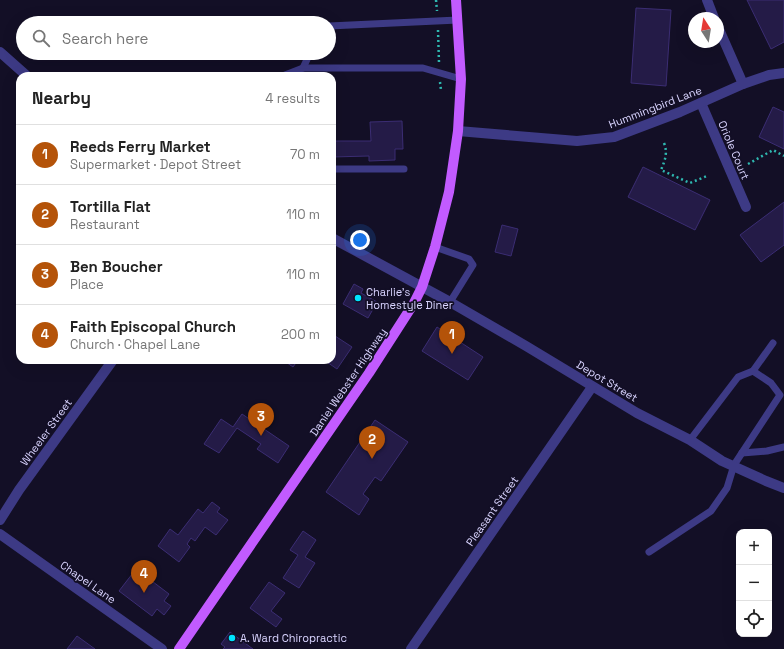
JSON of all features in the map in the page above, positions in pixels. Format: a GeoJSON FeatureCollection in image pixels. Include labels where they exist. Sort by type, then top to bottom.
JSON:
{"type":"FeatureCollection","features":[{"type":"Feature","properties":{"kind":"main road","name":"Daniel Webster Highway"},"geometry":{"type":"LineString","coordinates":[[179,649],[369,373],[414,303],[422,287],[435,246],[449,192],[458,131],[461,79],[456,0]]}},
{"type":"Feature","properties":{"kind":"street"},"geometry":{"type":"LineString","coordinates":[[707,0],[712,12]]}},
{"type":"Feature","properties":{"kind":"street"},"geometry":{"type":"LineString","coordinates":[[724,41],[743,84]]}},
{"type":"Feature","properties":{"kind":"street"},"geometry":{"type":"LineString","coordinates":[[0,52],[22,72]]}},
{"type":"Feature","properties":{"kind":"street","name":"Hummingbird Lane"},"geometry":{"type":"LineString","coordinates":[[458,131],[577,141],[614,137],[680,112],[743,84],[769,75],[784,73]]}},
{"type":"Feature","properties":{"kind":"street","name":"Oriole Court"},"geometry":{"type":"LineString","coordinates":[[701,103],[746,207]]}},
{"type":"Feature","properties":{"kind":"street","name":"Depot Street"},"geometry":{"type":"LineString","coordinates":[[336,240],[450,302],[637,413],[690,440],[722,461],[766,482],[784,488]]}},
{"type":"Feature","properties":{"kind":"street","name":"Wheeler Street"},"geometry":{"type":"LineString","coordinates":[[0,520],[19,490],[110,364]]}},
{"type":"Feature","properties":{"kind":"street","name":"Pleasant Street"},"geometry":{"type":"LineString","coordinates":[[410,649],[592,387]]}},
{"type":"Feature","properties":{"kind":"street","name":"Chapel Lane"},"geometry":{"type":"LineString","coordinates":[[0,534],[162,649]]}},
{"type":"Feature","properties":{"kind":"lane"},"geometry":{"type":"LineString","coordinates":[[336,26],[458,20]]}},
{"type":"Feature","properties":{"kind":"lane"},"geometry":{"type":"LineString","coordinates":[[303,68],[307,60]]}},
{"type":"Feature","properties":{"kind":"lane"},"geometry":{"type":"LineString","coordinates":[[293,72],[303,68],[423,68],[461,79]]}},
{"type":"Feature","properties":{"kind":"lane"},"geometry":{"type":"LineString","coordinates":[[336,169],[404,169]]}},
{"type":"Feature","properties":{"kind":"lane"},"geometry":{"type":"LineString","coordinates":[[435,246],[470,259],[473,265],[450,302]]}},
{"type":"Feature","properties":{"kind":"lane"},"geometry":{"type":"LineString","coordinates":[[690,440],[738,377],[753,371],[773,343]]}},
{"type":"Feature","properties":{"kind":"lane"},"geometry":{"type":"LineString","coordinates":[[649,552],[711,511],[727,488],[734,466],[782,394],[771,383],[753,371]]}},
{"type":"Feature","properties":{"kind":"lane"},"geometry":{"type":"LineString","coordinates":[[742,453],[767,451],[784,447]]}},
{"type":"Feature","properties":{"kind":"path"},"geometry":{"type":"LineString","coordinates":[[436,0],[441,90]]}},
{"type":"Feature","properties":{"kind":"path"},"geometry":{"type":"LineString","coordinates":[[664,142],[667,155],[661,170],[690,183],[707,176]]}},
{"type":"Feature","properties":{"kind":"path"},"geometry":{"type":"LineString","coordinates":[[748,164],[773,150],[784,156]]}},
{"type":"Feature","properties":{"kind":"building"},"geometry":{"type":"Polygon","coordinates":[[[747,0],[784,0],[784,42],[771,49],[747,0]]]}},
{"type":"Feature","properties":{"kind":"building"},"geometry":{"type":"Polygon","coordinates":[[[636,8],[671,10],[666,86],[631,83],[636,8]]]}},
{"type":"Feature","properties":{"kind":"building"},"geometry":{"type":"Polygon","coordinates":[[[773,107],[784,112],[784,149],[759,137],[773,107]]]}},
{"type":"Feature","properties":{"kind":"building"},"geometry":{"type":"Polygon","coordinates":[[[402,121],[403,149],[395,149],[395,160],[369,161],[369,156],[336,157],[336,141],[371,141],[370,122],[402,121]]]}},
{"type":"Feature","properties":{"kind":"building"},"geometry":{"type":"Polygon","coordinates":[[[643,167],[710,200],[695,230],[628,197],[643,167]]]}},
{"type":"Feature","properties":{"kind":"building"},"geometry":{"type":"Polygon","coordinates":[[[784,202],[784,245],[761,262],[740,235],[784,202]]]}},
{"type":"Feature","properties":{"kind":"building"},"geometry":{"type":"Polygon","coordinates":[[[502,225],[518,229],[511,256],[495,252],[502,225]]]}},
{"type":"Feature","properties":{"kind":"building","name":"Charlie's Homestyle Diner"},"geometry":{"type":"Polygon","coordinates":[[[354,284],[363,289],[361,293],[377,302],[368,318],[343,304],[354,284]]]}},
{"type":"Feature","properties":{"kind":"building"},"geometry":{"type":"Polygon","coordinates":[[[437,327],[483,357],[468,380],[422,351],[437,327]]]}},
{"type":"Feature","properties":{"kind":"building"},"geometry":{"type":"Polygon","coordinates":[[[336,337],[352,347],[337,369],[330,364],[336,364],[336,337]]]}},
{"type":"Feature","properties":{"kind":"building"},"geometry":{"type":"Polygon","coordinates":[[[242,414],[289,446],[278,463],[257,449],[261,444],[237,428],[219,453],[204,444],[221,419],[233,427],[242,414]]]}},
{"type":"Feature","properties":{"kind":"building"},"geometry":{"type":"Polygon","coordinates":[[[375,420],[408,442],[381,481],[375,477],[363,494],[369,499],[359,515],[326,492],[375,420]]]}},
{"type":"Feature","properties":{"kind":"building"},"geometry":{"type":"Polygon","coordinates":[[[212,502],[220,508],[217,512],[228,520],[216,535],[205,527],[195,541],[191,538],[187,544],[190,547],[179,562],[158,546],[170,529],[178,535],[198,509],[203,513],[212,502]]]}},
{"type":"Feature","properties":{"kind":"building"},"geometry":{"type":"Polygon","coordinates":[[[303,531],[316,540],[305,557],[315,563],[299,588],[283,578],[298,555],[290,550],[303,531]]]}},
{"type":"Feature","properties":{"kind":"building"},"geometry":{"type":"Polygon","coordinates":[[[136,569],[169,594],[164,601],[171,606],[164,615],[157,609],[152,616],[119,591],[136,569]]]}},
{"type":"Feature","properties":{"kind":"building"},"geometry":{"type":"Polygon","coordinates":[[[269,582],[285,593],[271,611],[282,619],[276,627],[250,608],[269,582]]]}},
{"type":"Feature","properties":{"kind":"building","name":"A. Ward Chiropractic"},"geometry":{"type":"Polygon","coordinates":[[[230,632],[253,649],[223,649],[225,647],[221,644],[230,632]]]}},
{"type":"Feature","properties":{"kind":"building"},"geometry":{"type":"Polygon","coordinates":[[[77,636],[95,649],[67,649],[77,636]]]}},
{"type":"Feature","properties":{"kind":"place","name":"Charlie's Homestyle Diner"},"geometry":{"type":"Point","coordinates":[358,298]}},
{"type":"Feature","properties":{"kind":"place","name":"Reeds Ferry Market"},"geometry":{"type":"Point","coordinates":[452,354]}},
{"type":"Feature","properties":{"kind":"place","name":"Ben Boucher"},"geometry":{"type":"Point","coordinates":[261,436]}},
{"type":"Feature","properties":{"kind":"place","name":"Tortilla Flat"},"geometry":{"type":"Point","coordinates":[372,459]}},
{"type":"Feature","properties":{"kind":"place","name":"Faith Episcopal Church"},"geometry":{"type":"Point","coordinates":[144,593]}},
{"type":"Feature","properties":{"kind":"place","name":"A. Ward Chiropractic"},"geometry":{"type":"Point","coordinates":[232,638]}}]}
